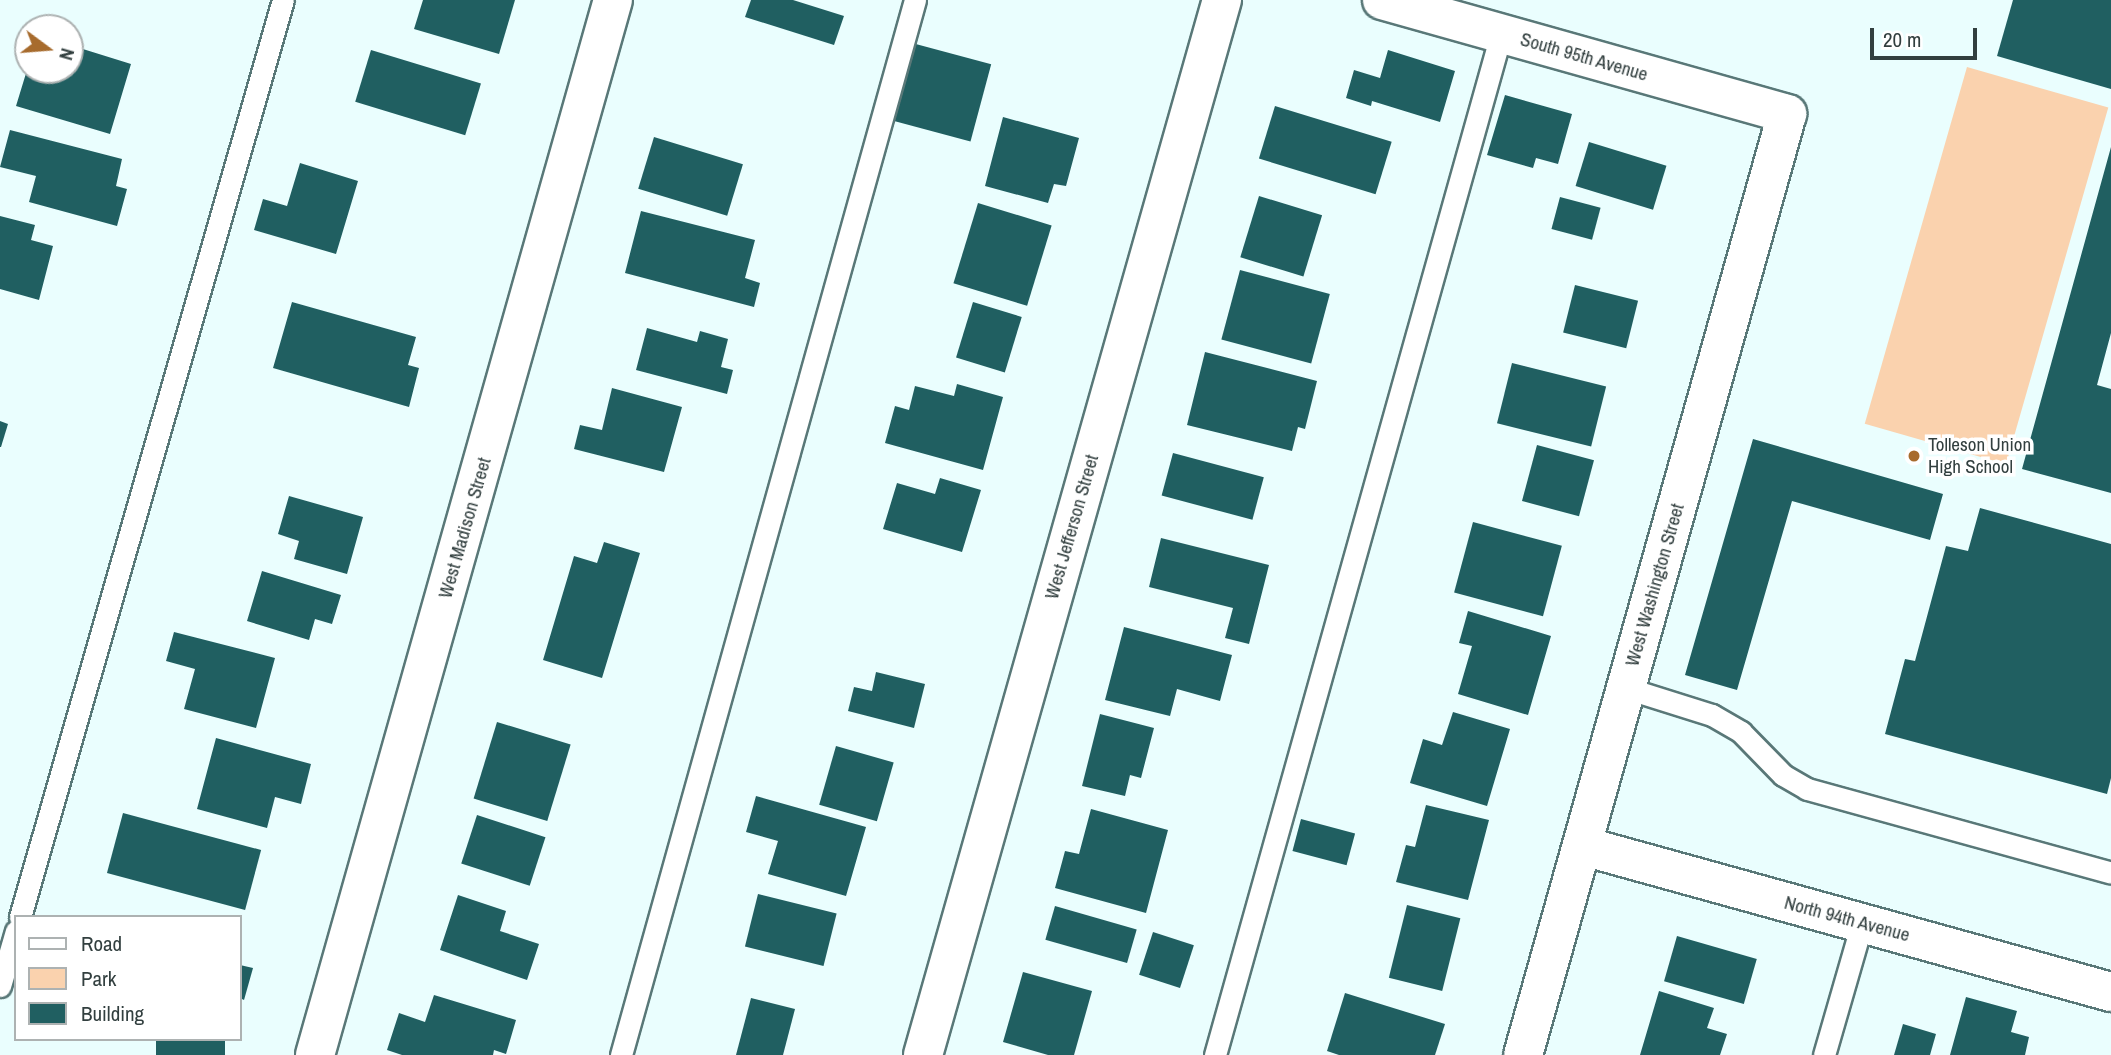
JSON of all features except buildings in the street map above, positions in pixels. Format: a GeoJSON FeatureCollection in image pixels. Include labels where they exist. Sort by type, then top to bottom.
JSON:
{"type":"FeatureCollection","features":[{"type":"Feature","properties":{"kind":"street","name":"West Madison Street"},"geometry":{"type":"LineString","coordinates":[[315,1055],[613,0]]}},
{"type":"Feature","properties":{"kind":"street","name":"West Jefferson Street"},"geometry":{"type":"LineString","coordinates":[[923,1055],[1222,0]]}},
{"type":"Feature","properties":{"kind":"street","name":"South 95th Avenue"},"geometry":{"type":"LineString","coordinates":[[1381,0],[1787,114]]}},
{"type":"Feature","properties":{"kind":"street","name":"West Washington Street"},"geometry":{"type":"LineString","coordinates":[[1523,1055],[1787,114]]}},
{"type":"Feature","properties":{"kind":"street","name":"North 94th Avenue"},"geometry":{"type":"LineString","coordinates":[[1583,846],[2111,992]]}},
{"type":"Feature","properties":{"kind":"lane"},"geometry":{"type":"LineString","coordinates":[[21,915],[283,0]]}},
{"type":"Feature","properties":{"kind":"lane"},"geometry":{"type":"LineString","coordinates":[[621,1055],[915,0]]}},
{"type":"Feature","properties":{"kind":"lane"},"geometry":{"type":"LineString","coordinates":[[1215,1055],[1501,34]]}},
{"type":"Feature","properties":{"kind":"lane"},"geometry":{"type":"LineString","coordinates":[[1626,688],[1712,715],[1741,732],[1783,775],[1807,789],[2111,873]]}},
{"type":"Feature","properties":{"kind":"lane"},"geometry":{"type":"LineString","coordinates":[[1824,1055],[1862,923]]}},
{"type":"Feature","properties":{"kind":"lane"},"geometry":{"type":"LineString","coordinates":[[0,986],[14,938]]}},
{"type":"Feature","properties":{"kind":"green space"},"geometry":{"type":"Polygon","coordinates":[[[1967,67],[2108,108],[2006,464],[1865,424],[1967,67]]]}},
{"type":"Feature","properties":{"kind":"place","name":"Tolleson Union High School"},"geometry":{"type":"Point","coordinates":[1914,456]}}]}
